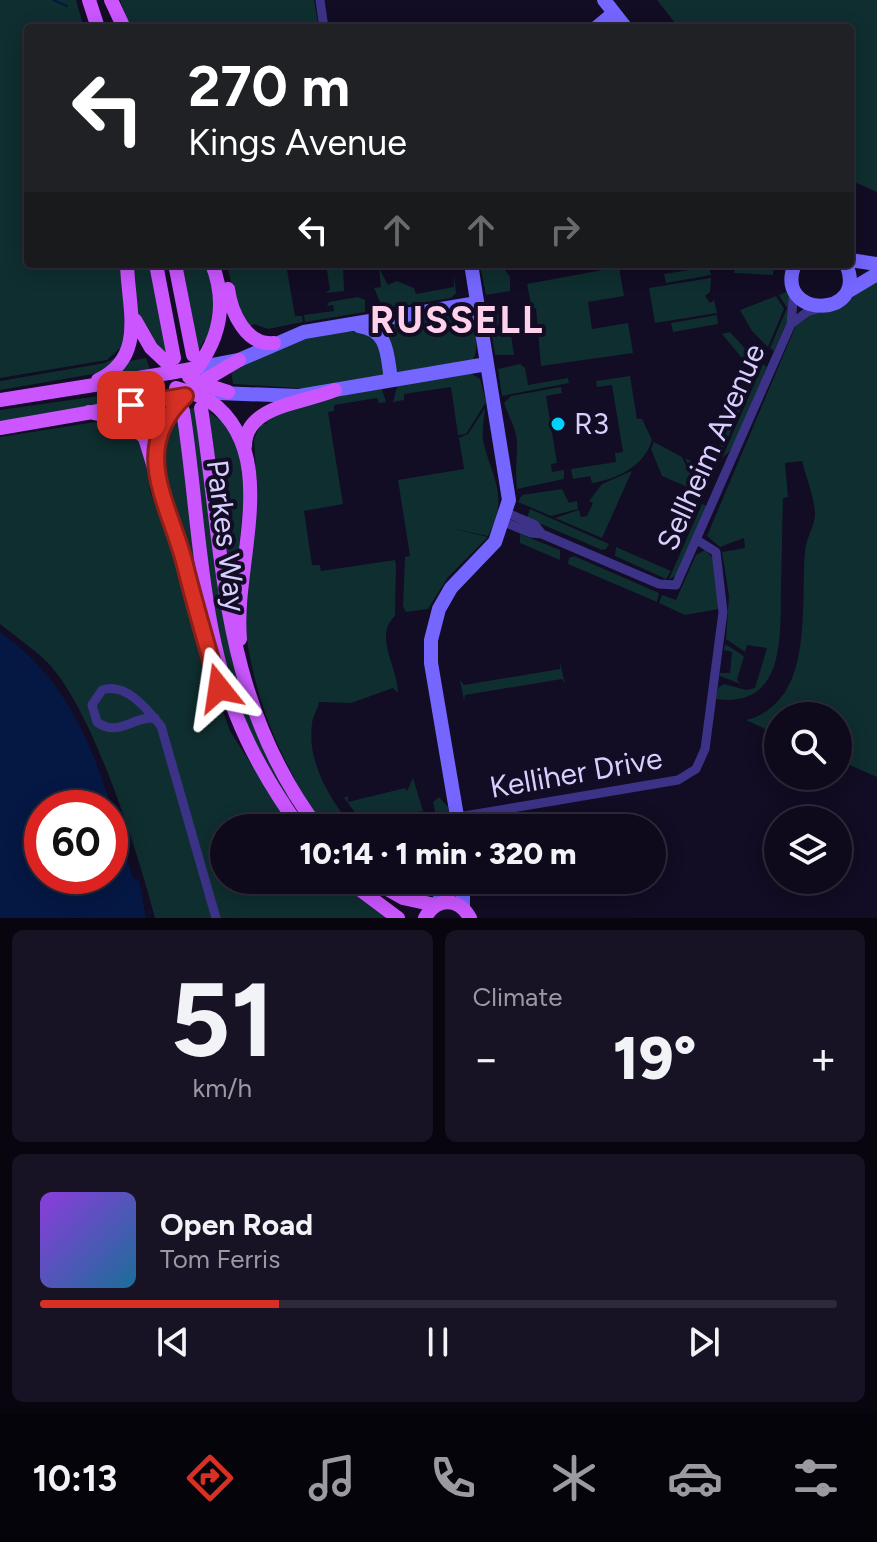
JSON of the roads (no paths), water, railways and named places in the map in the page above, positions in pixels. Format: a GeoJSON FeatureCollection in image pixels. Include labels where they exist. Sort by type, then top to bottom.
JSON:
{"type":"FeatureCollection","features":[{"type":"Feature","properties":{"kind":"main road"},"geometry":{"type":"LineString","coordinates":[[89,0],[97,24]]}},
{"type":"Feature","properties":{"kind":"main road"},"geometry":{"type":"LineString","coordinates":[[110,0],[116,24]]}},
{"type":"Feature","properties":{"kind":"main road"},"geometry":{"type":"LineString","coordinates":[[110,0],[122,24]]}},
{"type":"Feature","properties":{"kind":"main road"},"geometry":{"type":"LineString","coordinates":[[83,386],[114,371],[128,355],[132,338],[127,268]]}},
{"type":"Feature","properties":{"kind":"main road","name":"Parkes Way"},"geometry":{"type":"LineString","coordinates":[[157,268],[189,383],[229,625],[246,691]]}},
{"type":"Feature","properties":{"kind":"main road","name":"Parkes Way"},"geometry":{"type":"LineString","coordinates":[[175,268],[212,628],[236,715],[254,757]]}},
{"type":"Feature","properties":{"kind":"main road"},"geometry":{"type":"LineString","coordinates":[[156,479],[158,443],[212,345],[221,313],[221,291],[215,268]]}},
{"type":"Feature","properties":{"kind":"main road"},"geometry":{"type":"LineString","coordinates":[[217,268],[226,280],[233,311],[247,331],[257,342],[274,343]]}},
{"type":"Feature","properties":{"kind":"main road"},"geometry":{"type":"LineString","coordinates":[[128,300],[143,336],[232,422],[245,447],[251,477],[239,613],[246,691],[284,778],[308,814]]}},
{"type":"Feature","properties":{"kind":"main road"},"geometry":{"type":"LineString","coordinates":[[0,428],[152,402],[239,360]]}},
{"type":"Feature","properties":{"kind":"main road"},"geometry":{"type":"LineString","coordinates":[[0,400],[142,377],[228,392]]}},
{"type":"Feature","properties":{"kind":"main road"},"geometry":{"type":"LineString","coordinates":[[245,447],[248,432],[268,411],[335,390]]}},
{"type":"Feature","properties":{"kind":"main road"},"geometry":{"type":"LineString","coordinates":[[89,412],[117,416],[135,426],[147,443],[222,698],[235,731],[291,814]]}},
{"type":"Feature","properties":{"kind":"main road"},"geometry":{"type":"LineString","coordinates":[[366,894],[398,918]]}},
{"type":"Feature","properties":{"kind":"main road"},"geometry":{"type":"LineString","coordinates":[[396,894],[436,905],[452,902],[470,914]]}},
{"type":"Feature","properties":{"kind":"main road"},"geometry":{"type":"LineString","coordinates":[[425,918],[436,905]]}},
{"type":"Feature","properties":{"kind":"street"},"geometry":{"type":"LineString","coordinates":[[320,0],[323,24]]}},
{"type":"Feature","properties":{"kind":"street"},"geometry":{"type":"LineString","coordinates":[[604,0],[618,22]]}},
{"type":"Feature","properties":{"kind":"street"},"geometry":{"type":"LineString","coordinates":[[854,262],[877,264]]}},
{"type":"Feature","properties":{"kind":"street"},"geometry":{"type":"LineString","coordinates":[[457,814],[431,663],[431,640],[445,598],[488,552],[506,517],[505,471],[472,268]]}},
{"type":"Feature","properties":{"kind":"street"},"geometry":{"type":"LineString","coordinates":[[795,268],[793,287],[807,303],[824,307],[837,302],[877,274]]}},
{"type":"Feature","properties":{"kind":"street"},"geometry":{"type":"LineString","coordinates":[[845,294],[850,280],[849,268]]}},
{"type":"Feature","properties":{"kind":"street","name":"Sellheim Avenue"},"geometry":{"type":"LineString","coordinates":[[506,517],[535,525],[542,534],[672,587],[678,582],[791,324],[793,287]]}},
{"type":"Feature","properties":{"kind":"street"},"geometry":{"type":"LineString","coordinates":[[239,360],[304,332],[477,303]]}},
{"type":"Feature","properties":{"kind":"street","name":"Sellheim Avenue"},"geometry":{"type":"LineString","coordinates":[[791,324],[807,312],[824,307]]}},
{"type":"Feature","properties":{"kind":"street"},"geometry":{"type":"LineString","coordinates":[[350,325],[370,327],[382,336],[391,380]]}},
{"type":"Feature","properties":{"kind":"street"},"geometry":{"type":"LineString","coordinates":[[228,392],[286,396],[487,364]]}},
{"type":"Feature","properties":{"kind":"street","name":"Kelliher Drive"},"geometry":{"type":"LineString","coordinates":[[508,814],[681,779],[696,769],[705,749],[723,601],[716,552],[697,540]]}},
{"type":"Feature","properties":{"kind":"street"},"geometry":{"type":"LineString","coordinates":[[155,718],[135,720],[113,730],[97,722],[92,705],[102,690],[115,688],[141,704],[155,718],[166,738],[216,918]]}},
{"type":"Feature","properties":{"kind":"street"},"geometry":{"type":"LineString","coordinates":[[436,905],[442,894]]}},
{"type":"Feature","properties":{"kind":"street"},"geometry":{"type":"LineString","coordinates":[[466,894],[470,914]]}},
{"type":"Feature","properties":{"kind":"water"},"geometry":{"type":"Polygon","coordinates":[[[0,632],[29,656],[53,683],[88,742],[106,790],[24,790],[24,894],[128,894],[128,861],[133,878],[139,881],[146,918],[0,918],[0,632]]]}},
{"type":"Feature","properties":{"kind":"waterway"},"geometry":{"type":"LineString","coordinates":[[53,0],[67,6]]}},
{"type":"Feature","properties":{"kind":"place","name":"R3"},"geometry":{"type":"Point","coordinates":[558,424]}},
{"type":"Feature","properties":{"kind":"district","name":"RUSSELL"},"geometry":{"type":"Point","coordinates":[457,320]}}]}
